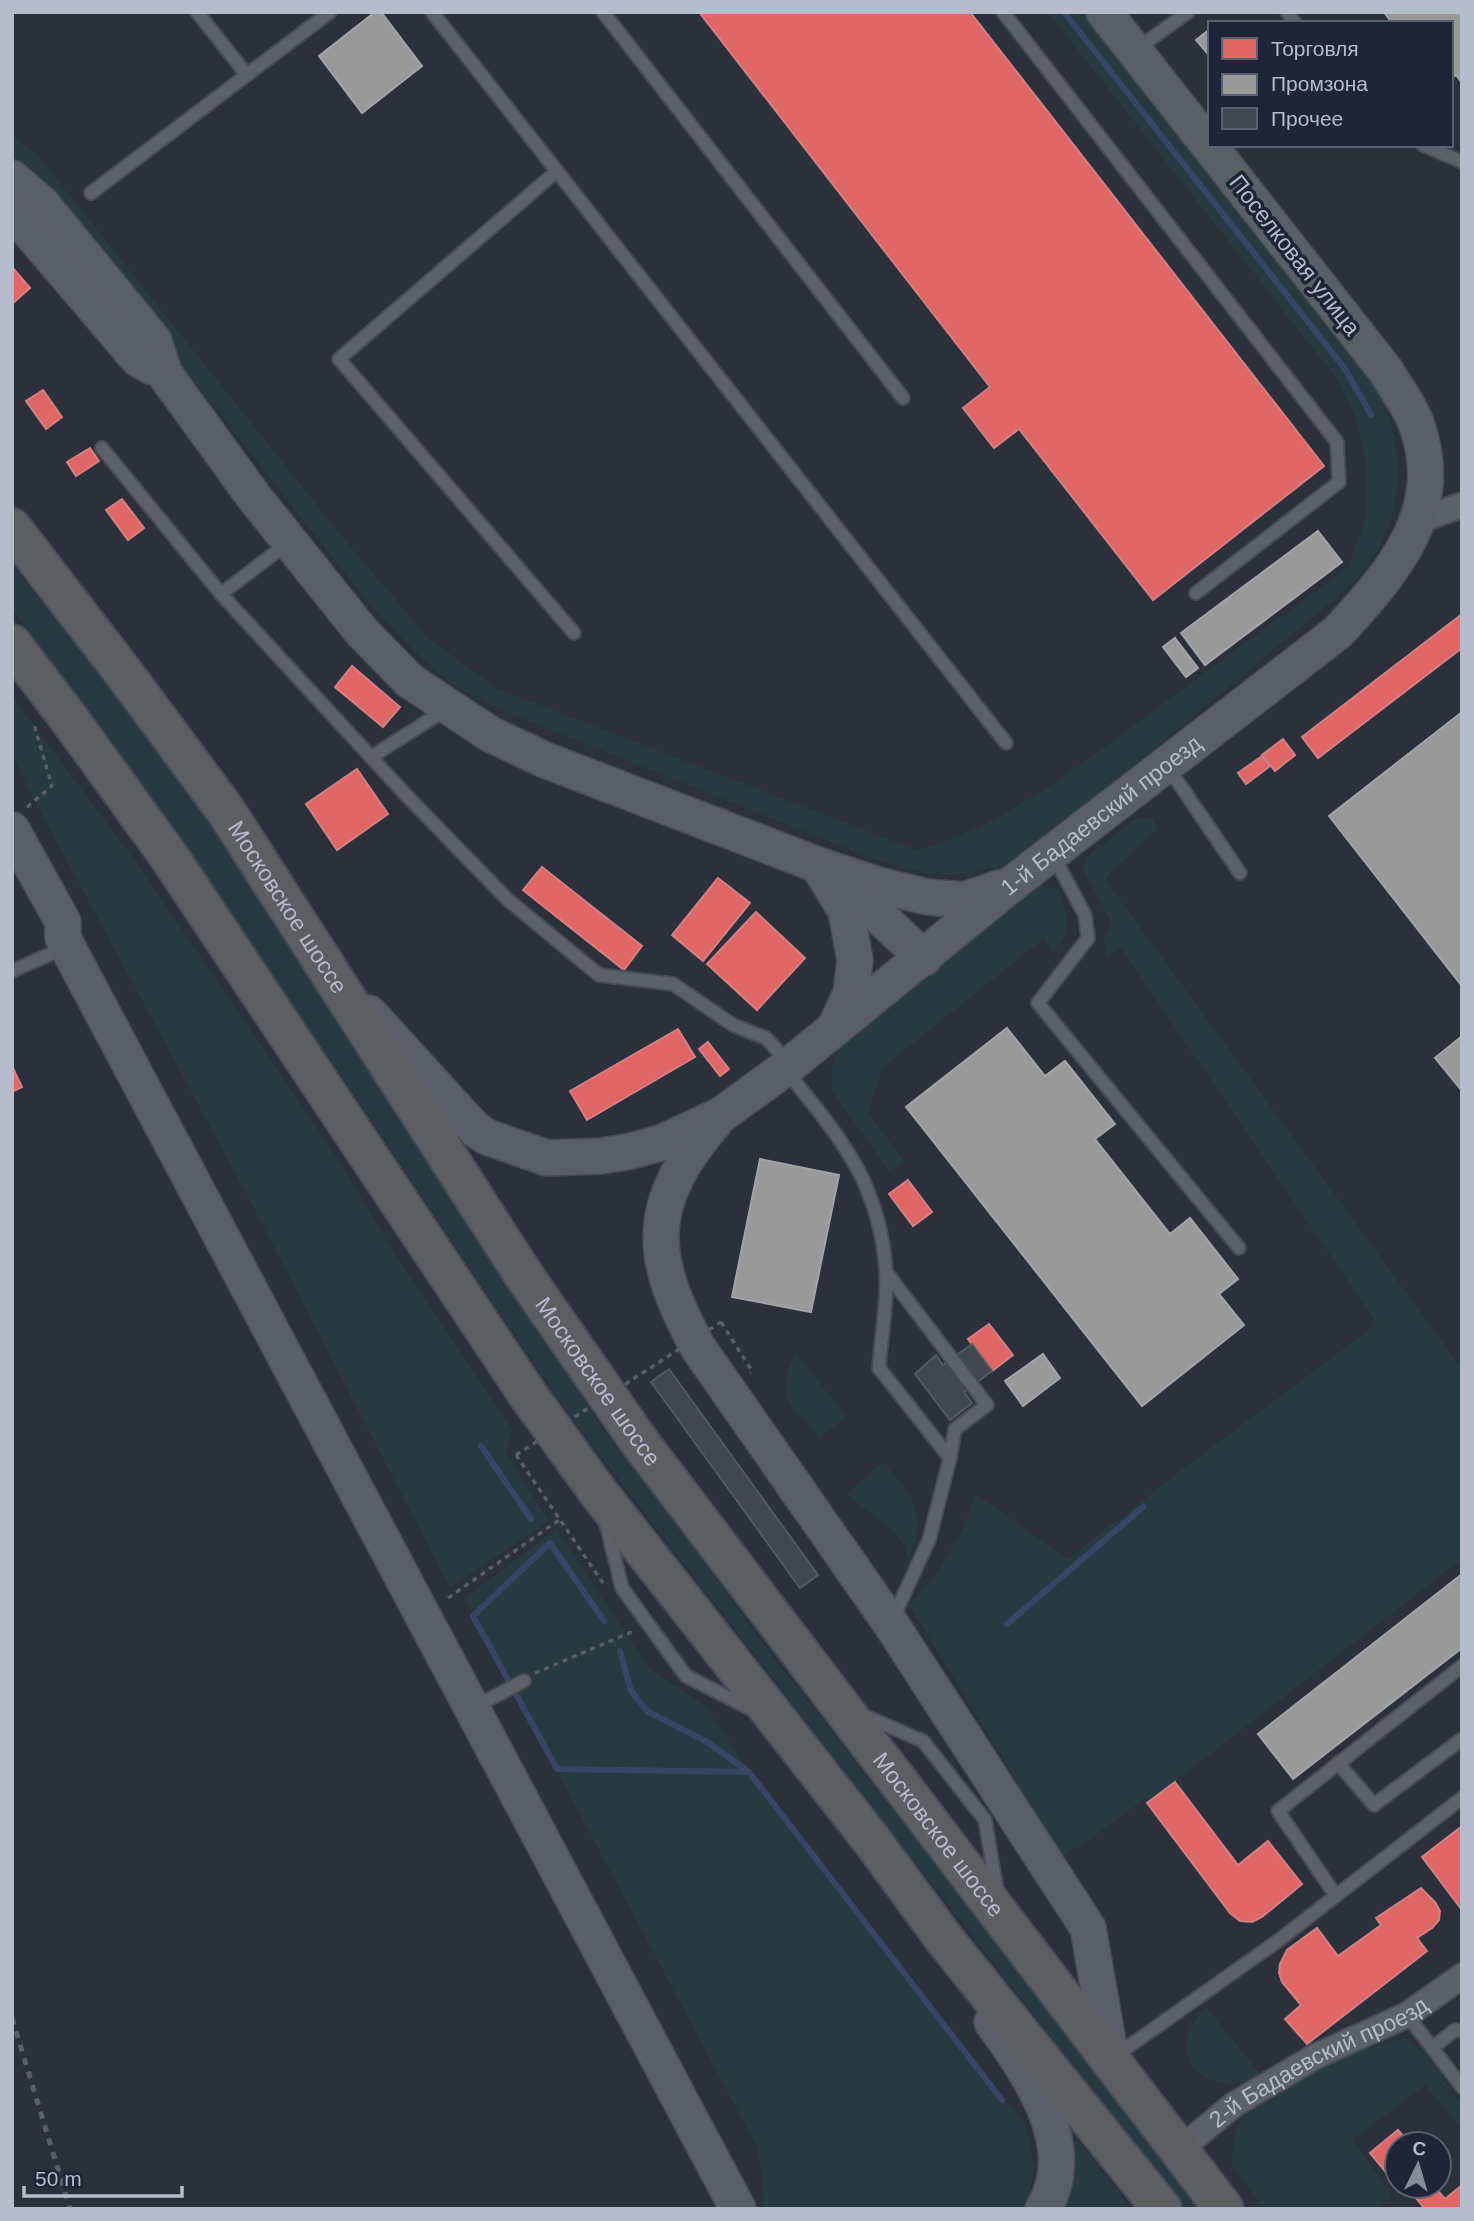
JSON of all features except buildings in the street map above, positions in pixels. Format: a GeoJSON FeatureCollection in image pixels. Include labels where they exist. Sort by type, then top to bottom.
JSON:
{"type":"FeatureCollection","features":[{"type":"Feature","properties":{"kind":"highway","name":"Московское шоссе"},"geometry":{"type":"LineString","coordinates":[[12,528],[226,811],[523,1274],[617,1410],[1224,2209]]}},
{"type":"Feature","properties":{"kind":"highway"},"geometry":{"type":"LineString","coordinates":[[12,644],[170,858],[528,1395],[598,1492],[873,1842],[945,1940],[1162,2209]]}},
{"type":"Feature","properties":{"kind":"street","name":"Поселковая улица"},"geometry":{"type":"LineString","coordinates":[[1104,12],[1208,144]]}},
{"type":"Feature","properties":{"kind":"street","name":"Поселковая улица"},"geometry":{"type":"LineString","coordinates":[[1211,147],[1386,372],[1415,421],[1426,460],[1425,493],[1418,522]]}},
{"type":"Feature","properties":{"kind":"street"},"geometry":{"type":"LineString","coordinates":[[12,178],[42,204],[154,341],[164,373],[289,542],[362,632],[410,681],[448,708],[490,734],[545,761],[818,865],[878,885],[928,897],[965,900],[1013,883]]}},
{"type":"Feature","properties":{"kind":"street"},"geometry":{"type":"LineString","coordinates":[[12,211],[138,359],[164,373]]}},
{"type":"Feature","properties":{"kind":"street"},"geometry":{"type":"LineString","coordinates":[[1418,522],[1462,505]]}},
{"type":"Feature","properties":{"kind":"street","name":"1-й Бадаевский проезд"},"geometry":{"type":"LineString","coordinates":[[720,1115],[788,1067],[1013,883],[1338,632],[1381,586],[1418,522]]}},
{"type":"Feature","properties":{"kind":"street"},"geometry":{"type":"LineString","coordinates":[[19,819],[63,922],[65,942],[738,2209]]}},
{"type":"Feature","properties":{"kind":"street"},"geometry":{"type":"LineString","coordinates":[[818,865],[865,903],[924,958]]}},
{"type":"Feature","properties":{"kind":"street"},"geometry":{"type":"LineString","coordinates":[[818,865],[846,911],[855,960],[851,993],[834,1030]]}},
{"type":"Feature","properties":{"kind":"street"},"geometry":{"type":"LineString","coordinates":[[12,874],[41,926],[65,942]]}},
{"type":"Feature","properties":{"kind":"street"},"geometry":{"type":"LineString","coordinates":[[329,969],[476,1130],[516,1149],[547,1158],[601,1156],[632,1151],[663,1142],[720,1115]]}},
{"type":"Feature","properties":{"kind":"street"},"geometry":{"type":"LineString","coordinates":[[720,1115],[685,1160],[671,1184],[663,1211],[660,1236],[664,1264],[681,1317],[699,1349],[891,1624],[1088,1928],[1111,2059]]}},
{"type":"Feature","properties":{"kind":"street"},"geometry":{"type":"LineString","coordinates":[[945,1940],[970,1992],[1034,2087],[1053,2132],[1057,2163],[1055,2183],[1043,2209]]}},
{"type":"Feature","properties":{"kind":"street","name":"2-й Бадаевский проезд"},"geometry":{"type":"LineString","coordinates":[[1179,2150],[1235,2104],[1316,2056],[1407,2015],[1462,1976]]}},
{"type":"Feature","properties":{"kind":"lane"},"geometry":{"type":"LineString","coordinates":[[197,12],[247,75]]}},
{"type":"Feature","properties":{"kind":"lane"},"geometry":{"type":"LineString","coordinates":[[91,193],[330,12]]}},
{"type":"Feature","properties":{"kind":"lane"},"geometry":{"type":"LineString","coordinates":[[432,12],[1006,743]]}},
{"type":"Feature","properties":{"kind":"lane"},"geometry":{"type":"LineString","coordinates":[[603,12],[903,398]]}},
{"type":"Feature","properties":{"kind":"lane"},"geometry":{"type":"LineString","coordinates":[[1003,12],[1337,442],[1339,482],[1196,593]]}},
{"type":"Feature","properties":{"kind":"lane"},"geometry":{"type":"LineString","coordinates":[[1135,50],[1188,12]]}},
{"type":"Feature","properties":{"kind":"lane"},"geometry":{"type":"LineString","coordinates":[[1428,147],[1462,162]]}},
{"type":"Feature","properties":{"kind":"lane"},"geometry":{"type":"LineString","coordinates":[[557,171],[339,359],[574,633]]}},
{"type":"Feature","properties":{"kind":"lane"},"geometry":{"type":"LineString","coordinates":[[102,448],[221,594],[508,900],[598,975],[673,984],[733,1025],[766,1038],[860,1170],[875,1207],[886,1272],[879,1368],[950,1458]]}},
{"type":"Feature","properties":{"kind":"lane"},"geometry":{"type":"LineString","coordinates":[[221,594],[289,542]]}},
{"type":"Feature","properties":{"kind":"lane"},"geometry":{"type":"LineString","coordinates":[[371,757],[448,708]]}},
{"type":"Feature","properties":{"kind":"lane"},"geometry":{"type":"LineString","coordinates":[[1166,765],[1240,873]]}},
{"type":"Feature","properties":{"kind":"lane"},"geometry":{"type":"LineString","coordinates":[[1052,853],[1085,915],[1088,938],[1038,1003],[1239,1248]]}},
{"type":"Feature","properties":{"kind":"lane"},"geometry":{"type":"LineString","coordinates":[[12,971],[65,942]]}},
{"type":"Feature","properties":{"kind":"lane"},"geometry":{"type":"LineString","coordinates":[[886,1272],[987,1405],[955,1429],[929,1541],[891,1624]]}},
{"type":"Feature","properties":{"kind":"lane"},"geometry":{"type":"LineString","coordinates":[[1336,1896],[1278,1811],[1462,1666]]}},
{"type":"Feature","properties":{"kind":"lane"},"geometry":{"type":"LineString","coordinates":[[472,1708],[524,1681]]}},
{"type":"Feature","properties":{"kind":"lane"},"geometry":{"type":"LineString","coordinates":[[1338,1763],[1374,1805],[1462,1739]]}},
{"type":"Feature","properties":{"kind":"lane"},"geometry":{"type":"LineString","coordinates":[[1111,2059],[1258,1956],[1462,1798]]}},
{"type":"Feature","properties":{"kind":"lane"},"geometry":{"type":"LineString","coordinates":[[1407,2015],[1462,2087]]}},
{"type":"Feature","properties":{"kind":"lane"},"geometry":{"type":"LineString","coordinates":[[1432,2048],[1455,2030],[1462,2031]]}},
{"type":"Feature","properties":{"kind":"path"},"geometry":{"type":"LineString","coordinates":[[19,819],[52,786],[34,728],[36,726]]}},
{"type":"Feature","properties":{"kind":"path"},"geometry":{"type":"LineString","coordinates":[[551,1509],[516,1455],[721,1322],[752,1371]]}},
{"type":"Feature","properties":{"kind":"path"},"geometry":{"type":"LineString","coordinates":[[448,1598],[559,1520]]}},
{"type":"Feature","properties":{"kind":"path"},"geometry":{"type":"LineString","coordinates":[[524,1681],[538,1671],[636,1630]]}},
{"type":"Feature","properties":{"kind":"shaded area"},"geometry":{"type":"Polygon","coordinates":[[[1048,12],[1081,12],[1359,354],[1374,378],[1393,430],[1397,484],[1393,511],[1384,538],[1367,568],[1336,598],[1017,862],[965,874],[926,873],[863,855],[512,714],[457,687],[416,652],[366,600],[59,209],[26,170],[12,160],[12,137],[37,154],[335,528],[428,638],[496,688],[916,850],[980,826],[1038,793],[1348,567],[1366,517],[1366,464],[1356,418],[1337,379],[1048,12]]]}},
{"type":"Feature","properties":{"kind":"shaded area"},"geometry":{"type":"Polygon","coordinates":[[[12,565],[96,670],[187,792],[286,934],[604,1431],[777,1662],[1206,2209],[1186,2209],[584,1435],[276,980],[12,608],[12,565]]]}},
{"type":"Feature","properties":{"kind":"shaded area"},"geometry":{"type":"Polygon","coordinates":[[[12,696],[141,869],[338,1159],[405,1270],[513,1430],[506,1454],[549,1521],[450,1588],[255,1210],[32,796],[12,754],[12,696]]]}},
{"type":"Feature","properties":{"kind":"shaded area"},"geometry":{"type":"Polygon","coordinates":[[[1138,817],[1152,818],[1158,828],[1106,877],[1110,886],[1462,1369],[1462,1559],[1147,1803],[1144,1799],[1085,1843],[1062,1856],[910,1606],[939,1569],[961,1533],[976,1494],[1068,1559],[1167,1481],[1377,1324],[1121,948],[1116,949],[1107,959],[1104,939],[1112,923],[1083,870],[1088,856],[1138,817]]]}},
{"type":"Feature","properties":{"kind":"shaded area"},"geometry":{"type":"Polygon","coordinates":[[[1041,884],[1060,891],[1063,900],[1067,930],[1060,944],[1053,951],[1043,939],[883,1067],[868,1113],[905,1162],[889,1171],[832,1091],[832,1067],[842,1039],[1021,890],[1041,884]]]}},
{"type":"Feature","properties":{"kind":"shaded area"},"geometry":{"type":"Polygon","coordinates":[[[796,1353],[846,1416],[819,1439],[811,1426],[794,1410],[786,1396],[787,1374],[796,1353]]]}},
{"type":"Feature","properties":{"kind":"shaded area"},"geometry":{"type":"Polygon","coordinates":[[[883,1462],[911,1497],[915,1508],[916,1531],[908,1563],[907,1552],[895,1533],[847,1494],[883,1462]]]}},
{"type":"Feature","properties":{"kind":"shaded area"},"geometry":{"type":"Polygon","coordinates":[[[556,1529],[648,1667],[706,1706],[749,1772],[1002,2100],[1022,2119],[1031,2144],[1033,2173],[1028,2199],[1023,2209],[765,2209],[758,2149],[465,1598],[556,1529]]]}},
{"type":"Feature","properties":{"kind":"shaded area"},"geometry":{"type":"Polygon","coordinates":[[[1206,2007],[1261,2075],[1242,2082],[1224,2083],[1208,2079],[1196,2071],[1188,2058],[1187,2043],[1192,2026],[1206,2007]]]}},
{"type":"Feature","properties":{"kind":"shaded area"},"geometry":{"type":"Polygon","coordinates":[[[1404,2038],[1422,2049],[1462,2105],[1462,2129],[1425,2085],[1353,2140],[1383,2183],[1383,2200],[1388,2200],[1378,2209],[1265,2209],[1231,2165],[1234,2135],[1246,2111],[1321,2064],[1378,2043],[1404,2038]]]}},
{"type":"Feature","properties":{"kind":"shaded area"},"geometry":{"type":"Polygon","coordinates":[[[1079,2142],[1132,2209],[1056,2209],[1068,2143],[1079,2142]]]}},
{"type":"Feature","properties":{"kind":"waterway"},"geometry":{"type":"LineString","coordinates":[[1064,12],[1345,369],[1371,415]]}},
{"type":"Feature","properties":{"kind":"waterway"},"geometry":{"type":"LineString","coordinates":[[481,1446],[531,1519]]}},
{"type":"Feature","properties":{"kind":"waterway"},"geometry":{"type":"LineString","coordinates":[[1007,1624],[1143,1507]]}},
{"type":"Feature","properties":{"kind":"waterway"},"geometry":{"type":"LineString","coordinates":[[604,1621],[550,1543],[473,1616],[557,1769],[747,1772]]}},
{"type":"Feature","properties":{"kind":"waterway"},"geometry":{"type":"LineString","coordinates":[[620,1651],[631,1691],[647,1711],[707,1742],[749,1772],[1002,2100]]}},
{"type":"Feature","properties":{"kind":"railway"},"geometry":{"type":"LineString","coordinates":[[12,2018],[70,2209]]}}]}
